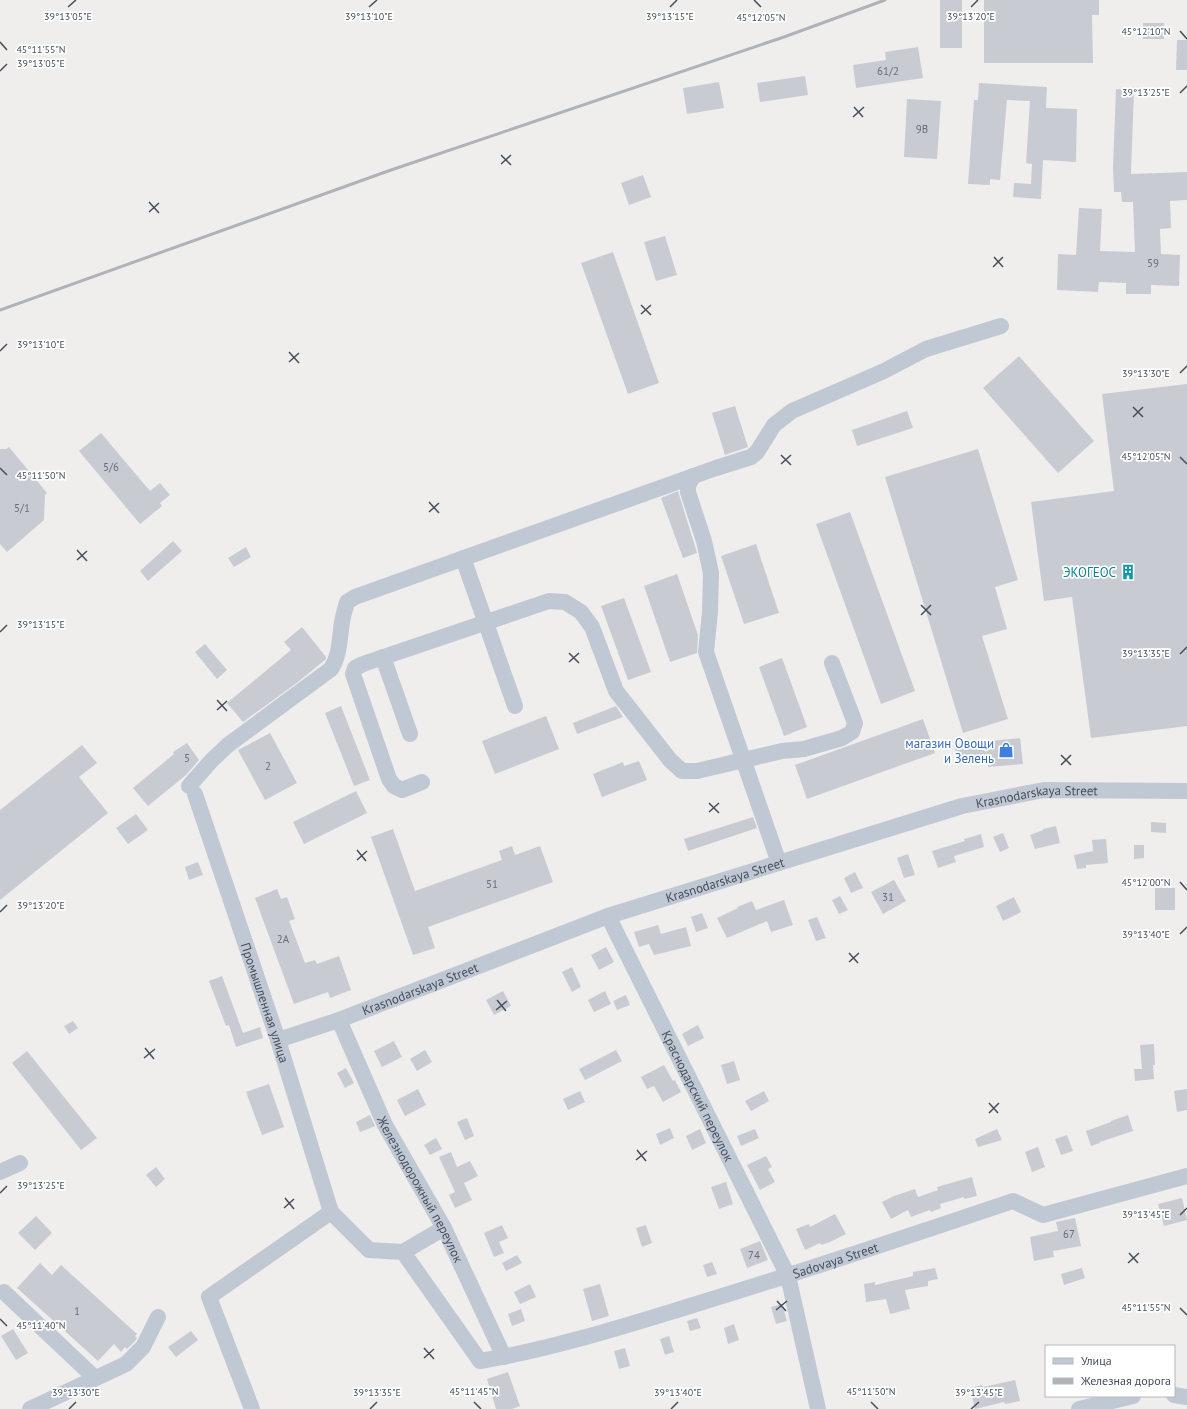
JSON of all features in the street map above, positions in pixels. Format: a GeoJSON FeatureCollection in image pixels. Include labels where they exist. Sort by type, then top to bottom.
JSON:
{"type":"FeatureCollection","features":[{"type":"Feature","properties":{"kind":"street"},"geometry":{"type":"LineString","coordinates":[[515,706],[463,558],[693,476],[751,457],[757,452],[774,425],[792,411],[884,371],[926,349],[1001,326]]}},
{"type":"Feature","properties":{"kind":"street"},"geometry":{"type":"LineString","coordinates":[[693,476],[688,486],[688,492],[704,541],[711,573],[710,612],[706,652],[779,863]]}},
{"type":"Feature","properties":{"kind":"street","name":"Промышленная улица"},"geometry":{"type":"LineString","coordinates":[[331,1212],[278,1040],[192,790],[212,760],[228,745],[331,669],[338,654],[342,617],[347,602],[355,597],[463,558]]}},
{"type":"Feature","properties":{"kind":"street"},"geometry":{"type":"LineString","coordinates":[[422,782],[402,790],[394,786],[389,779],[353,674],[356,668],[383,657],[549,601],[565,602],[581,612],[592,627],[616,692],[670,760],[682,771],[696,771],[743,761],[782,750],[804,749],[842,738],[852,732],[855,723],[832,663]]}},
{"type":"Feature","properties":{"kind":"street"},"geometry":{"type":"LineString","coordinates":[[383,657],[410,734]]}},
{"type":"Feature","properties":{"kind":"street","name":"Krasnodarskaya Street"},"geometry":{"type":"LineString","coordinates":[[278,1040],[339,1020],[608,916],[962,806],[1044,790],[1187,791]]}},
{"type":"Feature","properties":{"kind":"street","name":"Краснодарский переулок"},"geometry":{"type":"LineString","coordinates":[[608,916],[788,1276],[818,1409]]}},
{"type":"Feature","properties":{"kind":"street","name":"Железнодорожный переулок"},"geometry":{"type":"LineString","coordinates":[[339,1020],[385,1125],[444,1228],[504,1357]]}},
{"type":"Feature","properties":{"kind":"street"},"geometry":{"type":"LineString","coordinates":[[0,1172],[20,1163]]}},
{"type":"Feature","properties":{"kind":"street","name":"Sadovaya Street"},"geometry":{"type":"LineString","coordinates":[[403,1252],[480,1361],[578,1340],[788,1276],[1013,1201],[1043,1215],[1187,1176]]}},
{"type":"Feature","properties":{"kind":"street"},"geometry":{"type":"LineString","coordinates":[[252,1409],[209,1297],[331,1212],[369,1250],[403,1252],[444,1228]]}},
{"type":"Feature","properties":{"kind":"street"},"geometry":{"type":"LineString","coordinates":[[4,1292],[95,1378]]}},
{"type":"Feature","properties":{"kind":"street"},"geometry":{"type":"LineString","coordinates":[[30,1409],[126,1364],[143,1347],[158,1317]]}},
{"type":"Feature","properties":{"kind":"street"},"geometry":{"type":"LineString","coordinates":[[1175,1395],[1187,1397]]}},
{"type":"Feature","properties":{"kind":"street"},"geometry":{"type":"LineString","coordinates":[[1079,1409],[1129,1397]]}},
{"type":"Feature","properties":{"kind":"building"},"geometry":{"type":"Polygon","coordinates":[[[940,0],[962,0],[962,48],[940,48],[940,0]]]}},
{"type":"Feature","properties":{"kind":"building"},"geometry":{"type":"Polygon","coordinates":[[[984,0],[1099,0],[1099,15],[1092,15],[1093,63],[984,63],[984,0]]]}},
{"type":"Feature","properties":{"kind":"building"},"geometry":{"type":"Polygon","coordinates":[[[1143,23],[1164,23],[1164,39],[1143,39],[1143,23]]]}},
{"type":"Feature","properties":{"kind":"building"},"geometry":{"type":"Polygon","coordinates":[[[1177,40],[1187,40],[1187,70],[1176,70],[1177,40]]]}},
{"type":"Feature","properties":{"kind":"building"},"geometry":{"type":"Polygon","coordinates":[[[918,47],[923,78],[856,88],[853,65],[886,60],[885,52],[918,47]]]}},
{"type":"Feature","properties":{"kind":"building"},"geometry":{"type":"Polygon","coordinates":[[[805,76],[808,95],[760,102],[757,83],[805,76]]]}},
{"type":"Feature","properties":{"kind":"building"},"geometry":{"type":"Polygon","coordinates":[[[719,82],[724,108],[687,114],[683,88],[719,82]]]}},
{"type":"Feature","properties":{"kind":"building"},"geometry":{"type":"Polygon","coordinates":[[[979,83],[1047,87],[1046,108],[1077,109],[1076,162],[1043,160],[1041,199],[1013,197],[1014,183],[1031,184],[1032,164],[1026,163],[1030,101],[1007,100],[1000,180],[990,179],[990,185],[968,184],[974,100],[978,100],[979,83]]]}},
{"type":"Feature","properties":{"kind":"building"},"geometry":{"type":"Polygon","coordinates":[[[1116,89],[1134,90],[1131,174],[1187,172],[1187,200],[1170,201],[1171,228],[1160,229],[1161,254],[1180,255],[1179,286],[1151,285],[1151,294],[1126,294],[1126,283],[1099,282],[1098,292],[1057,290],[1058,254],[1076,255],[1079,208],[1102,209],[1100,251],[1135,252],[1133,202],[1122,202],[1121,192],[1114,192],[1113,167],[1116,89]]]}},
{"type":"Feature","properties":{"kind":"building"},"geometry":{"type":"Polygon","coordinates":[[[907,99],[941,101],[937,159],[904,157],[907,99]]]}},
{"type":"Feature","properties":{"kind":"building"},"geometry":{"type":"Polygon","coordinates":[[[643,175],[651,197],[629,205],[621,183],[643,175]]]}},
{"type":"Feature","properties":{"kind":"building"},"geometry":{"type":"Polygon","coordinates":[[[665,236],[677,275],[656,281],[644,242],[665,236]]]}},
{"type":"Feature","properties":{"kind":"building"},"geometry":{"type":"Polygon","coordinates":[[[613,252],[659,383],[628,394],[581,263],[613,252]]]}},
{"type":"Feature","properties":{"kind":"building"},"geometry":{"type":"Polygon","coordinates":[[[1019,356],[1094,441],[1058,473],[983,388],[1019,356]]]}},
{"type":"Feature","properties":{"kind":"building","name":"ЭКОГЕОС"},"geometry":{"type":"Polygon","coordinates":[[[1187,384],[1187,726],[1091,738],[1072,597],[1044,601],[1031,502],[1114,491],[1102,394],[1187,384]]]}},
{"type":"Feature","properties":{"kind":"building"},"geometry":{"type":"Polygon","coordinates":[[[735,406],[748,447],[725,455],[712,413],[735,406]]]}},
{"type":"Feature","properties":{"kind":"building"},"geometry":{"type":"Polygon","coordinates":[[[907,411],[913,428],[857,446],[852,430],[907,411]]]}},
{"type":"Feature","properties":{"kind":"building"},"geometry":{"type":"Polygon","coordinates":[[[101,433],[150,491],[160,483],[170,495],[160,503],[162,506],[140,524],[79,451],[101,433]]]}},
{"type":"Feature","properties":{"kind":"building"},"geometry":{"type":"Polygon","coordinates":[[[9,447],[47,493],[45,495],[44,520],[7,552],[0,544],[0,449],[6,449],[9,447]]]}},
{"type":"Feature","properties":{"kind":"building"},"geometry":{"type":"Polygon","coordinates":[[[978,449],[1018,580],[995,587],[1007,629],[982,636],[1008,719],[963,733],[885,477],[978,449]]]}},
{"type":"Feature","properties":{"kind":"building"},"geometry":{"type":"Polygon","coordinates":[[[678,491],[697,553],[683,558],[661,498],[678,491]]]}},
{"type":"Feature","properties":{"kind":"building"},"geometry":{"type":"Polygon","coordinates":[[[850,512],[915,691],[881,704],[816,524],[850,512]]]}},
{"type":"Feature","properties":{"kind":"building"},"geometry":{"type":"Polygon","coordinates":[[[173,541],[182,551],[148,581],[140,571],[173,541]]]}},
{"type":"Feature","properties":{"kind":"building"},"geometry":{"type":"Polygon","coordinates":[[[756,544],[779,613],[744,624],[721,556],[756,544]]]}},
{"type":"Feature","properties":{"kind":"building"},"geometry":{"type":"Polygon","coordinates":[[[246,547],[251,557],[234,567],[228,558],[246,547]]]}},
{"type":"Feature","properties":{"kind":"building"},"geometry":{"type":"Polygon","coordinates":[[[677,574],[698,635],[697,653],[670,662],[644,586],[677,574]]]}},
{"type":"Feature","properties":{"kind":"building"},"geometry":{"type":"Polygon","coordinates":[[[624,598],[651,672],[628,680],[601,606],[624,598]]]}},
{"type":"Feature","properties":{"kind":"building"},"geometry":{"type":"Polygon","coordinates":[[[302,627],[326,659],[298,682],[243,722],[227,703],[291,650],[284,642],[302,627]]]}},
{"type":"Feature","properties":{"kind":"building"},"geometry":{"type":"Polygon","coordinates":[[[205,644],[227,670],[217,679],[195,652],[205,644]]]}},
{"type":"Feature","properties":{"kind":"building"},"geometry":{"type":"Polygon","coordinates":[[[782,658],[807,727],[784,736],[759,667],[782,658]]]}},
{"type":"Feature","properties":{"kind":"building"},"geometry":{"type":"Polygon","coordinates":[[[341,706],[370,780],[354,786],[325,713],[341,706]]]}},
{"type":"Feature","properties":{"kind":"building"},"geometry":{"type":"Polygon","coordinates":[[[616,706],[623,717],[577,734],[573,723],[616,706]]]}},
{"type":"Feature","properties":{"kind":"building"},"geometry":{"type":"Polygon","coordinates":[[[546,716],[559,749],[495,774],[482,741],[546,716]]]}},
{"type":"Feature","properties":{"kind":"building"},"geometry":{"type":"Polygon","coordinates":[[[923,719],[935,753],[807,799],[795,765],[923,719]]]}},
{"type":"Feature","properties":{"kind":"building"},"geometry":{"type":"Polygon","coordinates":[[[270,733],[297,783],[265,800],[238,750],[270,733]]]}},
{"type":"Feature","properties":{"kind":"building"},"geometry":{"type":"Polygon","coordinates":[[[1020,738],[1023,764],[988,767],[987,757],[960,764],[954,746],[961,744],[1020,738]]]}},
{"type":"Feature","properties":{"kind":"building"},"geometry":{"type":"Polygon","coordinates":[[[187,743],[199,760],[186,775],[148,806],[133,788],[174,754],[173,752],[187,743]]]}},
{"type":"Feature","properties":{"kind":"building"},"geometry":{"type":"Polygon","coordinates":[[[82,745],[97,763],[79,777],[108,813],[0,900],[0,810],[82,745]]]}},
{"type":"Feature","properties":{"kind":"building"},"geometry":{"type":"Polygon","coordinates":[[[639,761],[647,780],[602,797],[593,774],[623,762],[624,766],[639,761]]]}},
{"type":"Feature","properties":{"kind":"building"},"geometry":{"type":"Polygon","coordinates":[[[356,791],[367,813],[304,844],[293,822],[356,791]]]}},
{"type":"Feature","properties":{"kind":"building"},"geometry":{"type":"Polygon","coordinates":[[[136,814],[148,830],[128,844],[116,828],[136,814]]]}},
{"type":"Feature","properties":{"kind":"building"},"geometry":{"type":"Polygon","coordinates":[[[753,817],[757,828],[688,851],[684,839],[753,817]]]}},
{"type":"Feature","properties":{"kind":"building"},"geometry":{"type":"Polygon","coordinates":[[[1151,822],[1166,823],[1166,833],[1151,832],[1151,822]]]}},
{"type":"Feature","properties":{"kind":"building"},"geometry":{"type":"Polygon","coordinates":[[[1056,826],[1060,843],[1035,849],[1030,835],[1043,829],[1056,826]]]}},
{"type":"Feature","properties":{"kind":"building"},"geometry":{"type":"Polygon","coordinates":[[[393,829],[415,891],[502,860],[499,851],[512,846],[515,855],[540,846],[553,882],[428,927],[435,948],[413,955],[371,837],[393,829]]]}},
{"type":"Feature","properties":{"kind":"building"},"geometry":{"type":"Polygon","coordinates":[[[1003,833],[1009,848],[1000,852],[993,837],[1003,833]]]}},
{"type":"Feature","properties":{"kind":"building"},"geometry":{"type":"Polygon","coordinates":[[[981,834],[984,847],[954,856],[956,862],[938,868],[932,851],[965,841],[964,839],[981,834]]]}},
{"type":"Feature","properties":{"kind":"building"},"geometry":{"type":"Polygon","coordinates":[[[1106,839],[1108,863],[1086,865],[1086,868],[1077,869],[1074,855],[1093,851],[1092,840],[1106,839]]]}},
{"type":"Feature","properties":{"kind":"building"},"geometry":{"type":"Polygon","coordinates":[[[1134,845],[1144,845],[1144,858],[1134,859],[1134,845]]]}},
{"type":"Feature","properties":{"kind":"building"},"geometry":{"type":"Polygon","coordinates":[[[908,854],[915,875],[904,878],[897,858],[908,854]]]}},
{"type":"Feature","properties":{"kind":"building"},"geometry":{"type":"Polygon","coordinates":[[[198,862],[203,875],[189,880],[185,867],[198,862]]]}},
{"type":"Feature","properties":{"kind":"building"},"geometry":{"type":"Polygon","coordinates":[[[855,872],[863,888],[851,893],[844,878],[855,872]]]}},
{"type":"Feature","properties":{"kind":"building"},"geometry":{"type":"Polygon","coordinates":[[[894,880],[906,901],[883,914],[871,892],[894,880]]]}},
{"type":"Feature","properties":{"kind":"building"},"geometry":{"type":"Polygon","coordinates":[[[1155,888],[1175,888],[1175,910],[1155,910],[1155,888]]]}},
{"type":"Feature","properties":{"kind":"building"},"geometry":{"type":"Polygon","coordinates":[[[277,889],[281,899],[287,897],[295,919],[289,921],[305,963],[315,960],[317,964],[339,956],[351,990],[330,998],[328,992],[294,1004],[255,898],[277,889]]]}},
{"type":"Feature","properties":{"kind":"building"},"geometry":{"type":"Polygon","coordinates":[[[840,896],[848,910],[839,914],[832,900],[840,896]]]}},
{"type":"Feature","properties":{"kind":"building"},"geometry":{"type":"Polygon","coordinates":[[[1014,897],[1021,912],[1003,921],[996,906],[1014,897]]]}},
{"type":"Feature","properties":{"kind":"building"},"geometry":{"type":"Polygon","coordinates":[[[784,900],[793,925],[771,932],[767,921],[727,938],[717,918],[752,901],[756,910],[784,900]]]}},
{"type":"Feature","properties":{"kind":"building"},"geometry":{"type":"Polygon","coordinates":[[[702,913],[708,928],[696,932],[691,917],[702,913]]]}},
{"type":"Feature","properties":{"kind":"building"},"geometry":{"type":"Polygon","coordinates":[[[817,917],[826,938],[816,941],[808,920],[817,917]]]}},
{"type":"Feature","properties":{"kind":"building"},"geometry":{"type":"Polygon","coordinates":[[[658,925],[661,934],[686,927],[691,946],[654,955],[649,944],[639,947],[634,932],[658,925]]]}},
{"type":"Feature","properties":{"kind":"building"},"geometry":{"type":"Polygon","coordinates":[[[606,947],[614,962],[599,970],[591,955],[606,947]]]}},
{"type":"Feature","properties":{"kind":"building"},"geometry":{"type":"Polygon","coordinates":[[[572,967],[581,987],[572,992],[562,972],[572,967]]]}},
{"type":"Feature","properties":{"kind":"building"},"geometry":{"type":"Polygon","coordinates":[[[222,976],[243,1033],[260,1027],[263,1038],[236,1047],[229,1025],[226,1026],[209,981],[222,976]]]}},
{"type":"Feature","properties":{"kind":"building"},"geometry":{"type":"Polygon","coordinates":[[[503,991],[511,1006],[494,1015],[486,1000],[503,991]]]}},
{"type":"Feature","properties":{"kind":"building"},"geometry":{"type":"Polygon","coordinates":[[[605,991],[611,1004],[594,1012],[588,1000],[605,991]]]}},
{"type":"Feature","properties":{"kind":"building"},"geometry":{"type":"Polygon","coordinates":[[[626,995],[630,1005],[617,1010],[613,1001],[626,995]]]}},
{"type":"Feature","properties":{"kind":"building"},"geometry":{"type":"Polygon","coordinates":[[[73,1021],[78,1028],[69,1034],[64,1026],[73,1021]]]}},
{"type":"Feature","properties":{"kind":"building"},"geometry":{"type":"Polygon","coordinates":[[[698,1025],[704,1038],[688,1046],[682,1034],[698,1025]]]}},
{"type":"Feature","properties":{"kind":"building"},"geometry":{"type":"Polygon","coordinates":[[[394,1041],[402,1057],[382,1067],[374,1051],[394,1041]]]}},
{"type":"Feature","properties":{"kind":"building"},"geometry":{"type":"Polygon","coordinates":[[[1154,1044],[1154,1079],[1135,1081],[1134,1069],[1142,1069],[1140,1045],[1154,1044]]]}},
{"type":"Feature","properties":{"kind":"building"},"geometry":{"type":"Polygon","coordinates":[[[425,1050],[432,1062],[417,1071],[410,1059],[425,1050]]]}},
{"type":"Feature","properties":{"kind":"building"},"geometry":{"type":"Polygon","coordinates":[[[616,1050],[622,1061],[585,1080],[579,1069],[616,1050]]]}},
{"type":"Feature","properties":{"kind":"building"},"geometry":{"type":"Polygon","coordinates":[[[27,1051],[97,1138],[81,1150],[12,1063],[27,1051]]]}},
{"type":"Feature","properties":{"kind":"building"},"geometry":{"type":"Polygon","coordinates":[[[734,1061],[740,1080],[727,1084],[721,1065],[734,1061]]]}},
{"type":"Feature","properties":{"kind":"building"},"geometry":{"type":"Polygon","coordinates":[[[664,1065],[673,1081],[675,1080],[681,1092],[663,1102],[654,1086],[647,1089],[641,1077],[664,1065]]]}},
{"type":"Feature","properties":{"kind":"building"},"geometry":{"type":"Polygon","coordinates":[[[346,1068],[354,1083],[345,1088],[337,1073],[346,1068]]]}},
{"type":"Feature","properties":{"kind":"building"},"geometry":{"type":"Polygon","coordinates":[[[269,1084],[284,1127],[262,1135],[246,1092],[269,1084]]]}},
{"type":"Feature","properties":{"kind":"building"},"geometry":{"type":"Polygon","coordinates":[[[418,1089],[426,1105],[405,1116],[397,1100],[418,1089]]]}},
{"type":"Feature","properties":{"kind":"building"},"geometry":{"type":"Polygon","coordinates":[[[1187,1089],[1187,1110],[1177,1112],[1174,1091],[1187,1089]]]}},
{"type":"Feature","properties":{"kind":"building"},"geometry":{"type":"Polygon","coordinates":[[[580,1091],[585,1102],[568,1110],[563,1099],[580,1091]]]}},
{"type":"Feature","properties":{"kind":"building"},"geometry":{"type":"Polygon","coordinates":[[[764,1091],[769,1101],[751,1111],[745,1101],[764,1091]]]}},
{"type":"Feature","properties":{"kind":"building"},"geometry":{"type":"Polygon","coordinates":[[[370,1115],[375,1126],[360,1132],[356,1122],[370,1115]]]}},
{"type":"Feature","properties":{"kind":"building"},"geometry":{"type":"Polygon","coordinates":[[[1128,1115],[1133,1131],[1091,1146],[1086,1131],[1128,1115]]]}},
{"type":"Feature","properties":{"kind":"building"},"geometry":{"type":"Polygon","coordinates":[[[467,1118],[474,1136],[465,1140],[457,1122],[467,1118]]]}},
{"type":"Feature","properties":{"kind":"building"},"geometry":{"type":"Polygon","coordinates":[[[670,1128],[674,1138],[660,1145],[656,1134],[670,1128]]]}},
{"type":"Feature","properties":{"kind":"building"},"geometry":{"type":"Polygon","coordinates":[[[700,1129],[706,1143],[692,1150],[686,1136],[700,1129]]]}},
{"type":"Feature","properties":{"kind":"building"},"geometry":{"type":"Polygon","coordinates":[[[755,1129],[759,1138],[741,1146],[737,1136],[755,1129]]]}},
{"type":"Feature","properties":{"kind":"building"},"geometry":{"type":"Polygon","coordinates":[[[997,1129],[1002,1140],[978,1147],[975,1139],[997,1129]]]}},
{"type":"Feature","properties":{"kind":"building"},"geometry":{"type":"Polygon","coordinates":[[[1067,1135],[1073,1151],[1061,1155],[1055,1139],[1067,1135]]]}},
{"type":"Feature","properties":{"kind":"building"},"geometry":{"type":"Polygon","coordinates":[[[436,1138],[442,1149],[430,1155],[424,1145],[436,1138]]]}},
{"type":"Feature","properties":{"kind":"building"},"geometry":{"type":"Polygon","coordinates":[[[1038,1147],[1045,1167],[1032,1172],[1025,1152],[1038,1147]]]}},
{"type":"Feature","properties":{"kind":"building"},"geometry":{"type":"Polygon","coordinates":[[[451,1152],[457,1167],[470,1161],[478,1176],[464,1183],[472,1200],[455,1208],[449,1195],[455,1192],[439,1157],[451,1152]]]}},
{"type":"Feature","properties":{"kind":"building"},"geometry":{"type":"Polygon","coordinates":[[[766,1156],[772,1167],[768,1169],[775,1182],[760,1190],[747,1165],[766,1156]]]}},
{"type":"Feature","properties":{"kind":"building"},"geometry":{"type":"Polygon","coordinates":[[[156,1167],[165,1179],[156,1187],[146,1175],[156,1167]]]}},
{"type":"Feature","properties":{"kind":"building"},"geometry":{"type":"Polygon","coordinates":[[[972,1177],[977,1196],[964,1199],[964,1197],[940,1204],[941,1208],[931,1212],[930,1210],[911,1217],[908,1210],[891,1219],[882,1202],[915,1189],[918,1197],[938,1190],[937,1187],[972,1177]]]}},
{"type":"Feature","properties":{"kind":"building"},"geometry":{"type":"Polygon","coordinates":[[[726,1182],[733,1204],[719,1209],[711,1187],[726,1182]]]}},
{"type":"Feature","properties":{"kind":"building"},"geometry":{"type":"Polygon","coordinates":[[[1182,1198],[1187,1220],[1164,1226],[1158,1204],[1182,1198]]]}},
{"type":"Feature","properties":{"kind":"building"},"geometry":{"type":"Polygon","coordinates":[[[835,1214],[846,1234],[830,1242],[821,1245],[820,1243],[805,1250],[796,1229],[809,1224],[810,1227],[835,1214]]]}},
{"type":"Feature","properties":{"kind":"building"},"geometry":{"type":"Polygon","coordinates":[[[36,1216],[52,1233],[35,1250],[18,1233],[36,1216]]]}},
{"type":"Feature","properties":{"kind":"building"},"geometry":{"type":"Polygon","coordinates":[[[1075,1218],[1081,1246],[1053,1251],[1054,1257],[1034,1261],[1030,1237],[1058,1231],[1056,1222],[1075,1218]]]}},
{"type":"Feature","properties":{"kind":"building"},"geometry":{"type":"Polygon","coordinates":[[[502,1225],[508,1238],[499,1242],[504,1253],[494,1257],[484,1233],[502,1225]]]}},
{"type":"Feature","properties":{"kind":"building"},"geometry":{"type":"Polygon","coordinates":[[[646,1225],[652,1243],[642,1247],[636,1228],[646,1225]]]}},
{"type":"Feature","properties":{"kind":"building"},"geometry":{"type":"Polygon","coordinates":[[[760,1241],[768,1260],[747,1268],[740,1249],[760,1241]]]}},
{"type":"Feature","properties":{"kind":"building"},"geometry":{"type":"Polygon","coordinates":[[[517,1255],[522,1263],[506,1271],[502,1263],[517,1255]]]}},
{"type":"Feature","properties":{"kind":"building"},"geometry":{"type":"Polygon","coordinates":[[[712,1262],[717,1274],[707,1277],[703,1265],[712,1262]]]}},
{"type":"Feature","properties":{"kind":"building"},"geometry":{"type":"Polygon","coordinates":[[[40,1263],[52,1275],[61,1265],[137,1334],[135,1336],[137,1338],[135,1341],[127,1349],[125,1347],[121,1352],[114,1344],[98,1361],[17,1288],[40,1263]]]}},
{"type":"Feature","properties":{"kind":"building"},"geometry":{"type":"Polygon","coordinates":[[[935,1268],[938,1279],[928,1281],[928,1286],[905,1290],[910,1309],[890,1314],[886,1299],[866,1302],[864,1284],[875,1282],[875,1285],[913,1276],[913,1272],[935,1268]]]}},
{"type":"Feature","properties":{"kind":"building"},"geometry":{"type":"Polygon","coordinates":[[[1082,1268],[1085,1278],[1064,1285],[1061,1274],[1082,1268]]]}},
{"type":"Feature","properties":{"kind":"building"},"geometry":{"type":"Polygon","coordinates":[[[530,1284],[536,1297],[520,1304],[514,1292],[530,1284]]]}},
{"type":"Feature","properties":{"kind":"building"},"geometry":{"type":"Polygon","coordinates":[[[600,1284],[609,1316],[592,1321],[583,1289],[600,1284]]]}},
{"type":"Feature","properties":{"kind":"building"},"geometry":{"type":"Polygon","coordinates":[[[782,1304],[787,1321],[776,1324],[771,1307],[782,1304]]]}},
{"type":"Feature","properties":{"kind":"building"},"geometry":{"type":"Polygon","coordinates":[[[521,1309],[525,1321],[512,1326],[508,1314],[521,1309]]]}},
{"type":"Feature","properties":{"kind":"building"},"geometry":{"type":"Polygon","coordinates":[[[697,1318],[701,1328],[690,1331],[687,1321],[697,1318]]]}},
{"type":"Feature","properties":{"kind":"building"},"geometry":{"type":"Polygon","coordinates":[[[734,1324],[739,1340],[728,1344],[724,1328],[734,1324]]]}},
{"type":"Feature","properties":{"kind":"building"},"geometry":{"type":"Polygon","coordinates":[[[13,1329],[28,1353],[16,1360],[1,1336],[13,1329]]]}},
{"type":"Feature","properties":{"kind":"building"},"geometry":{"type":"Polygon","coordinates":[[[191,1331],[198,1340],[176,1357],[168,1347],[191,1331]]]}},
{"type":"Feature","properties":{"kind":"building"},"geometry":{"type":"Polygon","coordinates":[[[669,1336],[674,1352],[665,1355],[660,1339],[669,1336]]]}},
{"type":"Feature","properties":{"kind":"building"},"geometry":{"type":"Polygon","coordinates":[[[625,1348],[630,1366],[619,1369],[614,1351],[625,1348]]]}},
{"type":"Feature","properties":{"kind":"building"},"geometry":{"type":"Polygon","coordinates":[[[508,1372],[520,1406],[512,1409],[496,1409],[487,1379],[508,1372]]]}},
{"type":"Feature","properties":{"kind":"building"},"geometry":{"type":"Polygon","coordinates":[[[1015,1380],[1020,1401],[1005,1404],[1004,1402],[975,1409],[970,1388],[982,1385],[983,1387],[1015,1380]]]}},
{"type":"Feature","properties":{"kind":"railway"},"geometry":{"type":"LineString","coordinates":[[0,310],[391,170],[784,37],[885,0]]}},
{"type":"Feature","properties":{"kind":"place","name":"ЭКОГЕОС"},"geometry":{"type":"Point","coordinates":[1128,572]}},
{"type":"Feature","properties":{"kind":"place","name":"магазин Овощи и Зелень"},"geometry":{"type":"Point","coordinates":[1006,750]}}]}
